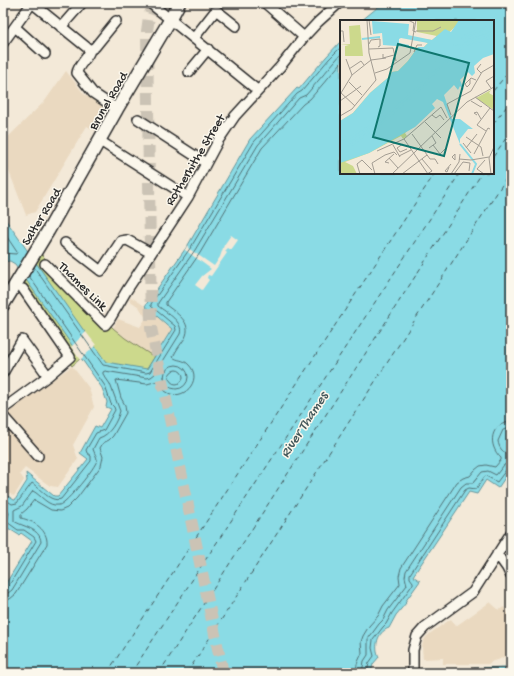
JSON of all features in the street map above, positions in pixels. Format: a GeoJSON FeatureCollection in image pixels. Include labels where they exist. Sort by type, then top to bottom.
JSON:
{"type":"FeatureCollection","features":[{"type":"Feature","properties":{"kind":"main road","name":"Brunel Road"},"geometry":{"type":"LineString","coordinates":[[100,141],[117,109],[170,20],[178,3]]}},
{"type":"Feature","properties":{"kind":"main road","name":"Salter Road"},"geometry":{"type":"LineString","coordinates":[[3,305],[17,289],[45,235],[100,141]]}},
{"type":"Feature","properties":{"kind":"street"},"geometry":{"type":"LineString","coordinates":[[3,43],[32,3],[90,50]]}},
{"type":"Feature","properties":{"kind":"street"},"geometry":{"type":"LineString","coordinates":[[61,27],[82,3]]}},
{"type":"Feature","properties":{"kind":"street"},"geometry":{"type":"LineString","coordinates":[[150,3],[259,90]]}},
{"type":"Feature","properties":{"kind":"street"},"geometry":{"type":"LineString","coordinates":[[264,3],[304,37]]}},
{"type":"Feature","properties":{"kind":"street","name":"Rotherhithe Street"},"geometry":{"type":"LineString","coordinates":[[105,324],[110,319],[127,290],[188,197],[218,142],[235,116],[297,47],[304,37],[339,3]]}},
{"type":"Feature","properties":{"kind":"street"},"geometry":{"type":"LineString","coordinates":[[194,38],[216,10],[236,26]]}},
{"type":"Feature","properties":{"kind":"street"},"geometry":{"type":"LineString","coordinates":[[116,21],[95,47],[90,50],[77,69],[77,73],[93,93],[117,109]]}},
{"type":"Feature","properties":{"kind":"street"},"geometry":{"type":"LineString","coordinates":[[15,27],[46,54]]}},
{"type":"Feature","properties":{"kind":"street"},"geometry":{"type":"LineString","coordinates":[[189,72],[208,49]]}},
{"type":"Feature","properties":{"kind":"street"},"geometry":{"type":"LineString","coordinates":[[138,119],[206,163]]}},
{"type":"Feature","properties":{"kind":"street","name":"Brunel Road"},"geometry":{"type":"LineString","coordinates":[[100,141],[188,197]]}},
{"type":"Feature","properties":{"kind":"street"},"geometry":{"type":"LineString","coordinates":[[65,243],[101,271],[121,241],[127,240],[151,253]]}},
{"type":"Feature","properties":{"kind":"street","name":"Thames Link"},"geometry":{"type":"LineString","coordinates":[[45,264],[105,324]]}},
{"type":"Feature","properties":{"kind":"street"},"geometry":{"type":"LineString","coordinates":[[3,409],[48,376],[70,357],[17,289]]}},
{"type":"Feature","properties":{"kind":"street"},"geometry":{"type":"LineString","coordinates":[[3,373],[22,340],[48,376]]}},
{"type":"Feature","properties":{"kind":"street"},"geometry":{"type":"LineString","coordinates":[[3,416],[38,456]]}},
{"type":"Feature","properties":{"kind":"street"},"geometry":{"type":"LineString","coordinates":[[413,670],[413,650],[417,636],[425,627],[474,592],[511,533]]}},
{"type":"Feature","properties":{"kind":"street"},"geometry":{"type":"LineString","coordinates":[[497,554],[511,576]]}},
{"type":"Feature","properties":{"kind":"shaded area"},"geometry":{"type":"Polygon","coordinates":[[[66,71],[84,94],[108,110],[98,129],[94,130],[87,126],[35,212],[26,215],[3,156],[3,142],[45,101],[66,71]]]}},
{"type":"Feature","properties":{"kind":"shaded area"},"geometry":{"type":"Polygon","coordinates":[[[131,297],[145,306],[172,329],[155,356],[151,355],[125,338],[113,328],[118,319],[140,327],[146,318],[139,307],[129,300],[131,297]]]}},
{"type":"Feature","properties":{"kind":"shaded area"},"geometry":{"type":"Polygon","coordinates":[[[72,366],[89,388],[94,407],[73,445],[78,459],[58,487],[50,486],[25,468],[20,474],[24,480],[14,496],[3,490],[3,415],[72,366]]]}},
{"type":"Feature","properties":{"kind":"shaded area"},"geometry":{"type":"Polygon","coordinates":[[[490,602],[499,610],[504,607],[511,619],[511,653],[488,664],[443,664],[443,658],[423,659],[422,647],[426,637],[451,619],[456,626],[490,602]]]}},
{"type":"Feature","properties":{"kind":"green space"},"geometry":{"type":"Polygon","coordinates":[[[41,254],[113,328],[125,338],[151,355],[155,356],[147,369],[111,395],[81,358],[72,366],[18,291],[41,254]]]}},
{"type":"Feature","properties":{"kind":"water","name":"River Thames"},"geometry":{"type":"Polygon","coordinates":[[[383,3],[511,3],[511,434],[507,441],[511,446],[511,469],[498,488],[486,480],[477,494],[469,492],[413,576],[420,581],[405,602],[406,603],[396,615],[389,628],[379,636],[377,649],[379,657],[373,664],[371,673],[3,673],[3,588],[32,541],[21,533],[19,535],[3,525],[5,515],[3,513],[3,493],[15,500],[27,481],[26,473],[54,496],[58,496],[88,459],[80,453],[95,426],[100,428],[111,409],[106,407],[107,402],[102,388],[15,264],[10,261],[3,262],[3,216],[106,362],[147,369],[172,329],[145,306],[188,245],[250,139],[297,88],[299,89],[340,42],[340,174],[494,174],[494,20],[362,20],[383,3]]]}},
{"type":"Feature","properties":{"kind":"water"},"geometry":{"type":"Polygon","coordinates":[[[511,665],[511,673],[435,673],[435,671],[439,670],[505,667],[511,665]]]}},
{"type":"Feature","properties":{"kind":"pier"},"geometry":{"type":"Polygon","coordinates":[[[231,235],[238,240],[231,250],[228,248],[225,251],[227,253],[211,276],[208,275],[207,278],[209,280],[202,290],[195,285],[202,276],[211,269],[185,250],[184,251],[188,245],[188,248],[214,266],[220,257],[224,245],[231,235]]]}},
{"type":"Feature","properties":{"kind":"pier"},"geometry":{"type":"Polygon","coordinates":[[[86,332],[96,345],[80,360],[71,347],[86,332]]]}},
{"type":"Feature","properties":{"kind":"ferry route"},"geometry":{"type":"LineString","coordinates":[[494,90],[511,69]]}},
{"type":"Feature","properties":{"kind":"ferry route"},"geometry":{"type":"LineString","coordinates":[[494,123],[511,101]]}},
{"type":"Feature","properties":{"kind":"ferry route"},"geometry":{"type":"LineString","coordinates":[[494,156],[511,131]]}},
{"type":"Feature","properties":{"kind":"ferry route"},"geometry":{"type":"LineString","coordinates":[[187,673],[511,171]]}},
{"type":"Feature","properties":{"kind":"ferry route"},"geometry":{"type":"LineString","coordinates":[[107,673],[434,174]]}},
{"type":"Feature","properties":{"kind":"ferry route"},"geometry":{"type":"LineString","coordinates":[[131,673],[459,174]]}},
{"type":"Feature","properties":{"kind":"ferry route"},"geometry":{"type":"LineString","coordinates":[[159,673],[481,174]]}},
{"type":"Feature","properties":{"kind":"tunnel"},"geometry":{"type":"LineString","coordinates":[[154,3],[149,17],[147,31],[151,328],[223,673]]}}]}
